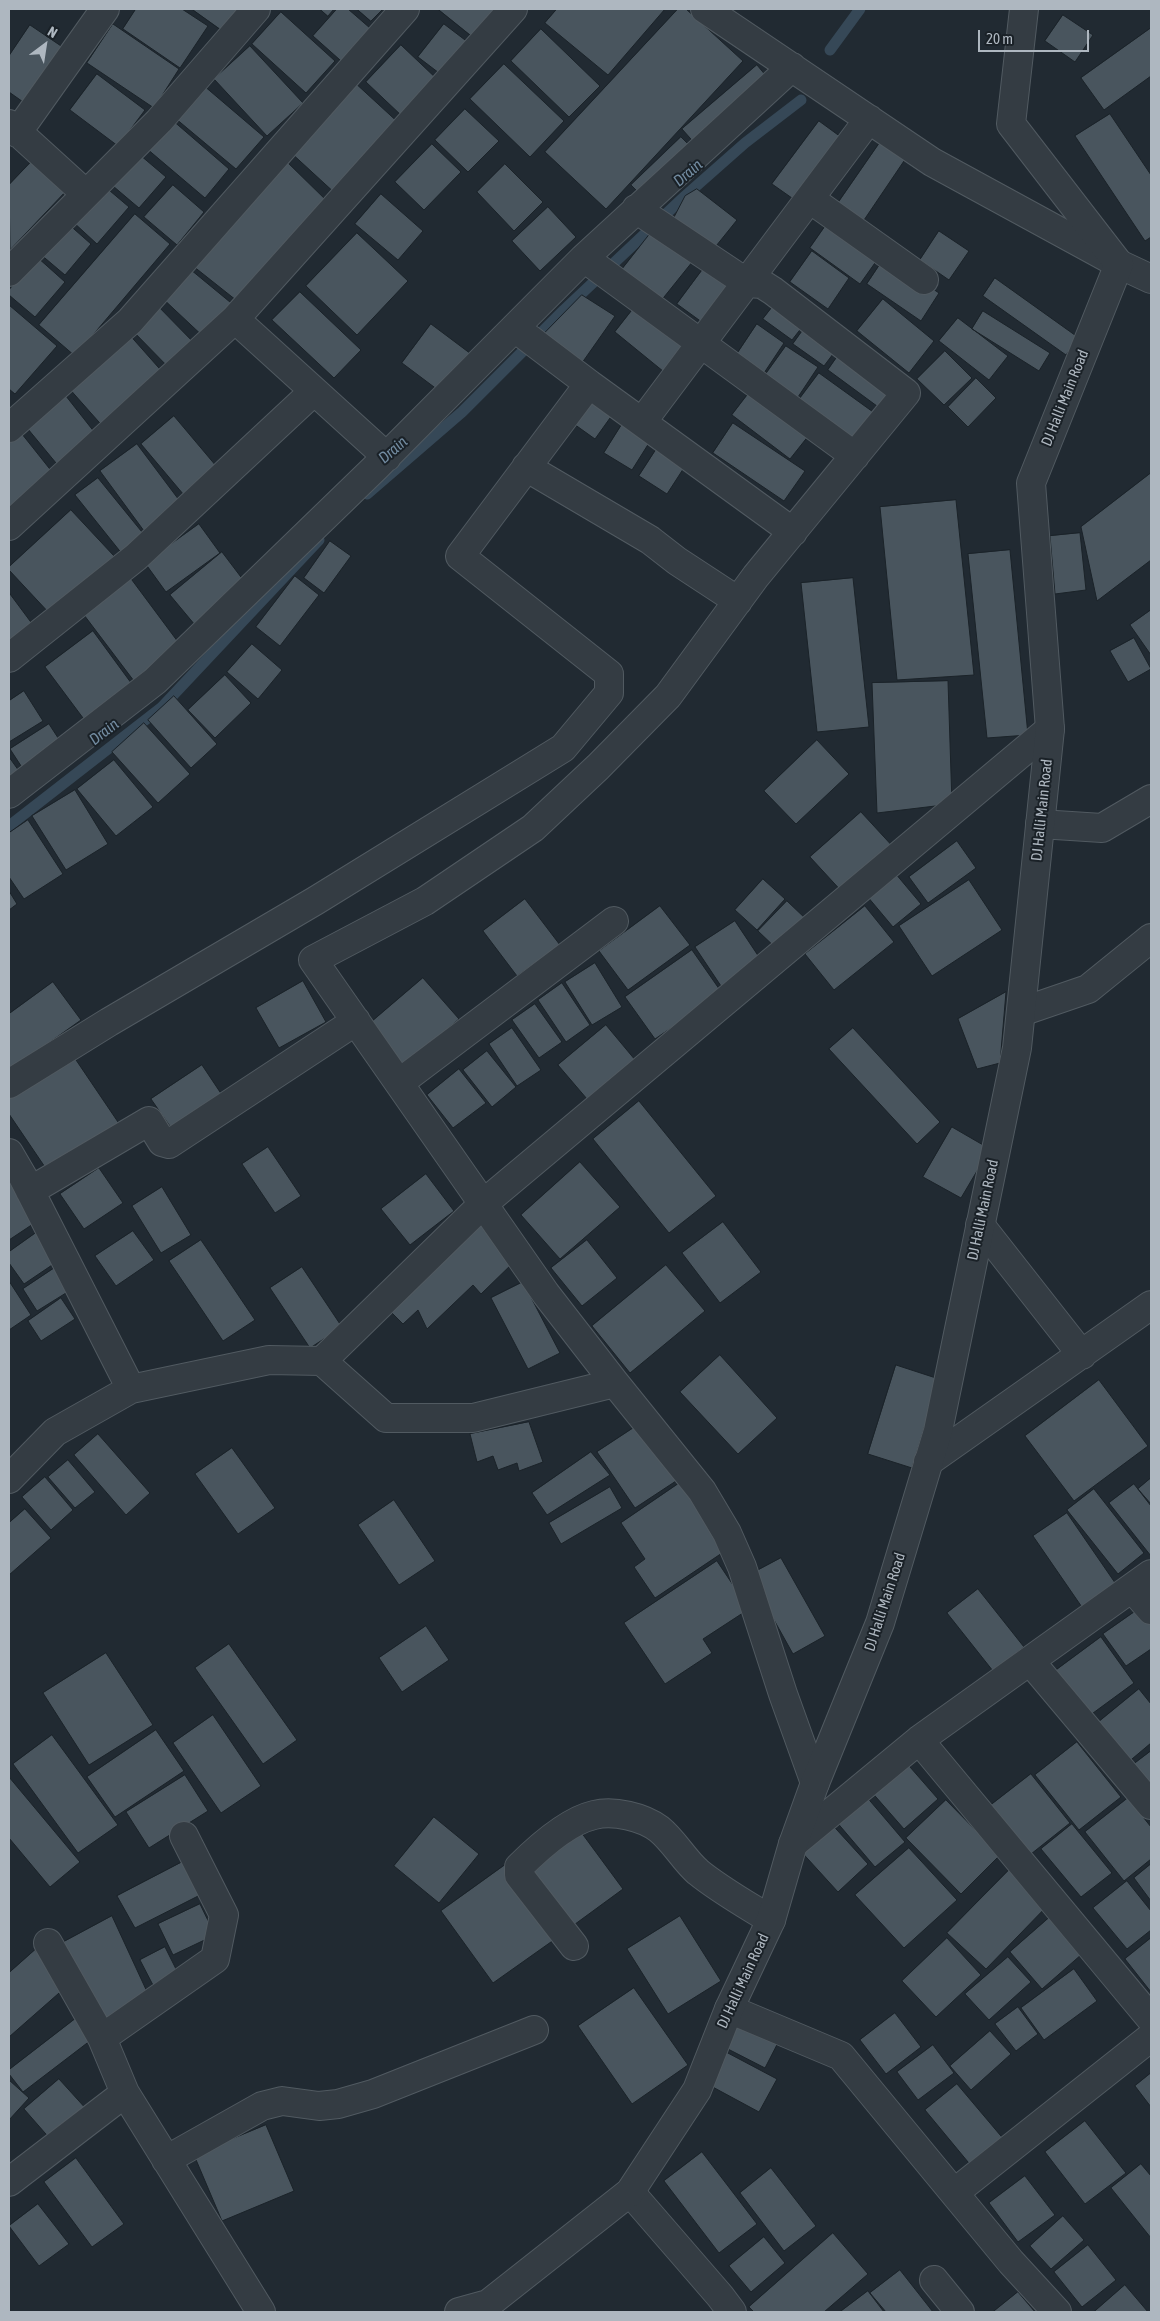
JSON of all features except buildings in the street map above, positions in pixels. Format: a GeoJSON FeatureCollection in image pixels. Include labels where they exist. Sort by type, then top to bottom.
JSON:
{"type":"FeatureCollection","features":[{"type":"Feature","properties":{"kind":"street"},"geometry":{"type":"LineString","coordinates":[[86,194],[13,128],[105,9]]}},
{"type":"Feature","properties":{"kind":"street"},"geometry":{"type":"LineString","coordinates":[[9,272],[160,121],[256,9]]}},
{"type":"Feature","properties":{"kind":"street"},"geometry":{"type":"LineString","coordinates":[[9,428],[130,321],[405,9]]}},
{"type":"Feature","properties":{"kind":"street"},"geometry":{"type":"LineString","coordinates":[[9,526],[235,319],[513,9]]}},
{"type":"Feature","properties":{"kind":"street"},"geometry":{"type":"LineString","coordinates":[[705,9],[932,162],[1119,264],[1151,279]]}},
{"type":"Feature","properties":{"kind":"street"},"geometry":{"type":"LineString","coordinates":[[1024,9],[1011,124],[1119,264]]}},
{"type":"Feature","properties":{"kind":"street"},"geometry":{"type":"LineString","coordinates":[[9,794],[155,681],[387,457],[527,336],[587,260],[636,209],[792,67]]}},
{"type":"Feature","properties":{"kind":"street"},"geometry":{"type":"LineString","coordinates":[[642,422],[869,119]]}},
{"type":"Feature","properties":{"kind":"street"},"geometry":{"type":"LineString","coordinates":[[810,199],[924,280]]}},
{"type":"Feature","properties":{"kind":"street"},"geometry":{"type":"LineString","coordinates":[[636,209],[747,283],[762,284],[773,291],[906,394],[738,601],[668,696],[598,767],[532,828],[425,901],[313,960],[546,1294],[702,1491],[727,1533],[742,1568],[783,1694],[815,1783]]}},
{"type":"Feature","properties":{"kind":"street"},"geometry":{"type":"LineString","coordinates":[[587,260],[855,456]]}},
{"type":"Feature","properties":{"kind":"street","name":"DJ Halli Main Road"},"geometry":{"type":"LineString","coordinates":[[459,2312],[488,2304],[630,2192],[697,2090],[729,2008],[771,1920],[793,1844],[815,1783],[880,1623],[938,1432],[1017,1048],[1050,728],[1031,483],[1119,264]]}},
{"type":"Feature","properties":{"kind":"street"},"geometry":{"type":"LineString","coordinates":[[235,319],[313,392],[387,457]]}},
{"type":"Feature","properties":{"kind":"street"},"geometry":{"type":"LineString","coordinates":[[527,336],[589,384],[793,532]]}},
{"type":"Feature","properties":{"kind":"street"},"geometry":{"type":"LineString","coordinates":[[9,1084],[109,1022],[324,896],[563,748],[609,693],[609,674],[460,556],[589,384]]}},
{"type":"Feature","properties":{"kind":"street"},"geometry":{"type":"LineString","coordinates":[[9,658],[136,557],[313,392]]}},
{"type":"Feature","properties":{"kind":"street"},"geometry":{"type":"LineString","coordinates":[[526,467],[650,540],[677,561],[738,601]]}},
{"type":"Feature","properties":{"kind":"street"},"geometry":{"type":"LineString","coordinates":[[322,1360],[483,1204],[1050,728]]}},
{"type":"Feature","properties":{"kind":"street"},"geometry":{"type":"LineString","coordinates":[[1040,824],[1102,828],[1151,799]]}},
{"type":"Feature","properties":{"kind":"street"},"geometry":{"type":"LineString","coordinates":[[399,1083],[614,921]]}},
{"type":"Feature","properties":{"kind":"street"},"geometry":{"type":"LineString","coordinates":[[1020,1012],[1088,989],[1151,938]]}},
{"type":"Feature","properties":{"kind":"street"},"geometry":{"type":"LineString","coordinates":[[30,1191],[149,1121],[162,1142],[169,1144],[356,1021]]}},
{"type":"Feature","properties":{"kind":"street"},"geometry":{"type":"LineString","coordinates":[[9,1153],[131,1389]]}},
{"type":"Feature","properties":{"kind":"street"},"geometry":{"type":"LineString","coordinates":[[980,1225],[1082,1355]]}},
{"type":"Feature","properties":{"kind":"street"},"geometry":{"type":"LineString","coordinates":[[928,1462],[1151,1306]]}},
{"type":"Feature","properties":{"kind":"street"},"geometry":{"type":"LineString","coordinates":[[9,1479],[55,1432],[131,1389],[269,1360],[322,1360],[386,1418],[473,1418],[615,1383]]}},
{"type":"Feature","properties":{"kind":"street"},"geometry":{"type":"LineString","coordinates":[[793,1844],[919,1740],[1142,1581],[1151,1610]]}},
{"type":"Feature","properties":{"kind":"street"},"geometry":{"type":"LineString","coordinates":[[1030,1661],[1151,1805]]}},
{"type":"Feature","properties":{"kind":"street"},"geometry":{"type":"LineString","coordinates":[[919,1740],[1151,2019]]}},
{"type":"Feature","properties":{"kind":"street"},"geometry":{"type":"LineString","coordinates":[[574,1946],[519,1875],[519,1867],[536,1851],[573,1824],[594,1814],[616,1814],[642,1820],[660,1830],[698,1872],[771,1920]]}},
{"type":"Feature","properties":{"kind":"street"},"geometry":{"type":"LineString","coordinates":[[102,2038],[214,1959],[224,1915],[184,1836]]}},
{"type":"Feature","properties":{"kind":"street"},"geometry":{"type":"LineString","coordinates":[[48,1943],[102,2038],[125,2093],[261,2312]]}},
{"type":"Feature","properties":{"kind":"street"},"geometry":{"type":"LineString","coordinates":[[729,2008],[841,2056],[1011,2262],[1057,2312]]}},
{"type":"Feature","properties":{"kind":"street"},"geometry":{"type":"LineString","coordinates":[[166,2160],[262,2106],[282,2102],[319,2106],[338,2104],[373,2094],[534,2030]]}},
{"type":"Feature","properties":{"kind":"street"},"geometry":{"type":"LineString","coordinates":[[954,2193],[1151,2037]]}},
{"type":"Feature","properties":{"kind":"street"},"geometry":{"type":"LineString","coordinates":[[9,2182],[125,2093]]}},
{"type":"Feature","properties":{"kind":"street"},"geometry":{"type":"LineString","coordinates":[[630,2192],[732,2312]]}},
{"type":"Feature","properties":{"kind":"street"},"geometry":{"type":"LineString","coordinates":[[934,2280],[960,2312]]}},
{"type":"Feature","properties":{"kind":"waterway","name":"Drain"},"geometry":{"type":"LineString","coordinates":[[830,50],[860,9]]}},
{"type":"Feature","properties":{"kind":"waterway","name":"Drain"},"geometry":{"type":"LineString","coordinates":[[367,494],[462,412],[564,310],[685,196],[745,143],[801,100]]}},
{"type":"Feature","properties":{"kind":"waterway","name":"Drain"},"geometry":{"type":"LineString","coordinates":[[9,826],[162,707],[319,540]]}}]}
